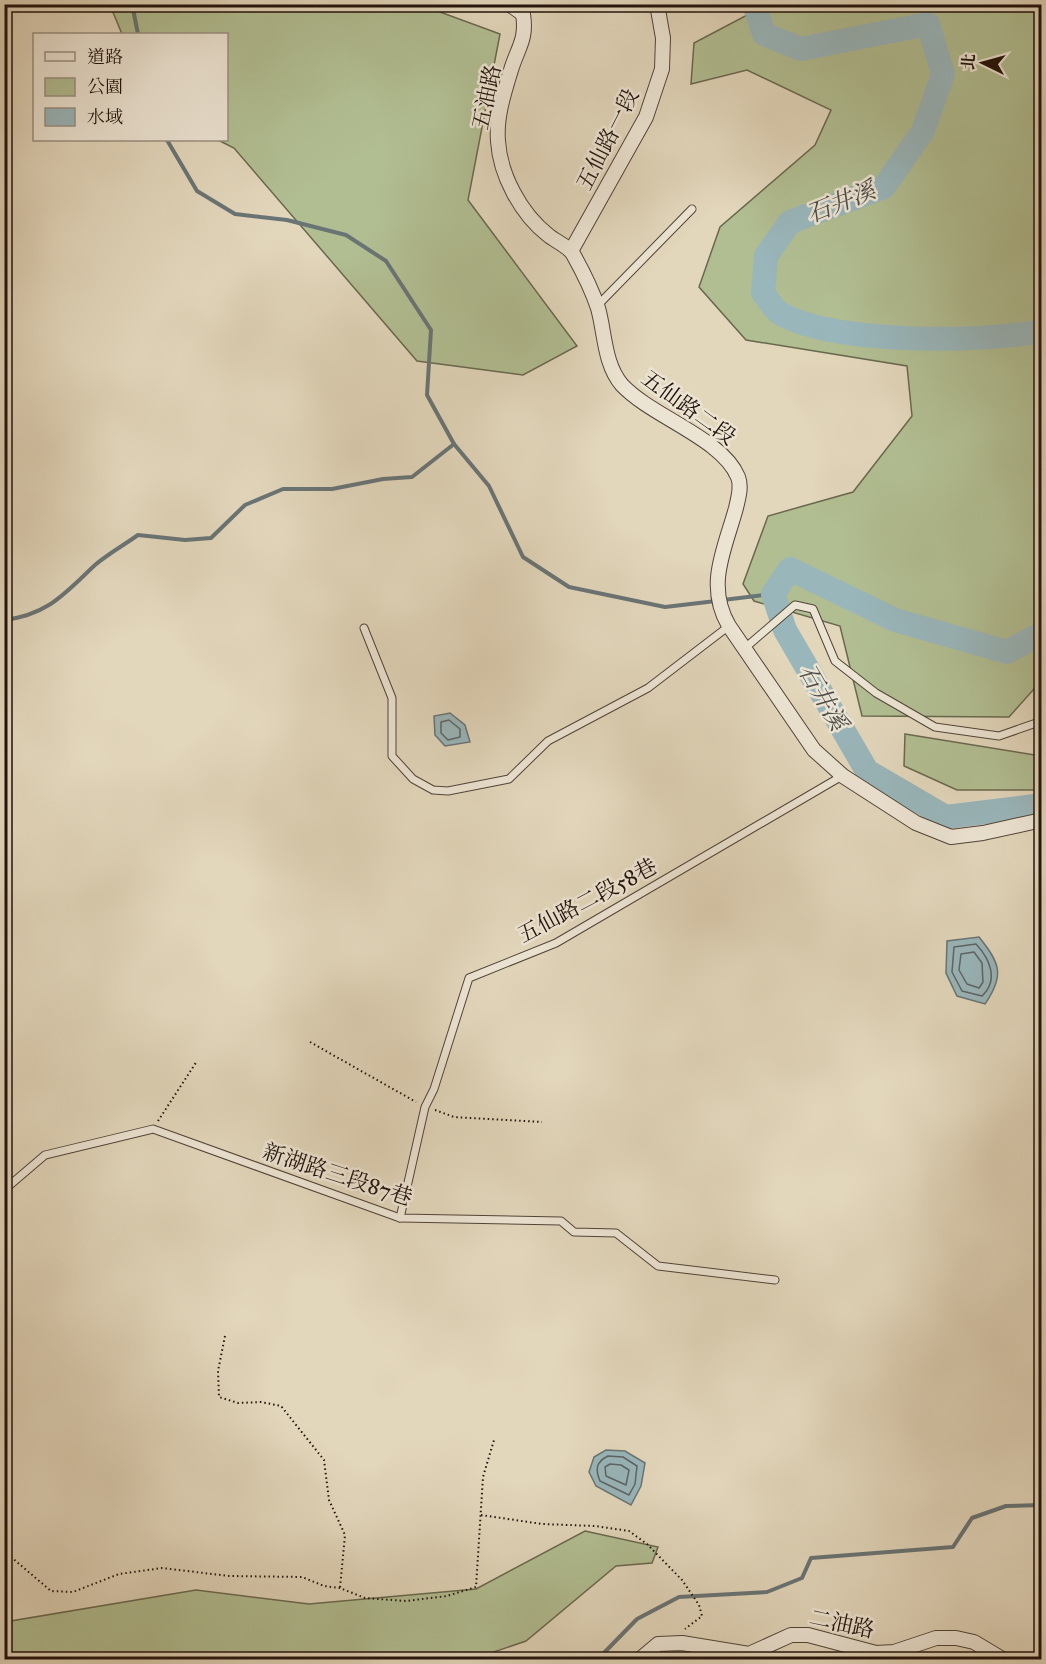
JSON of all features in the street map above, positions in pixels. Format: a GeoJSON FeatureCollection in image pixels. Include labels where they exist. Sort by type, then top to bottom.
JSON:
{"type":"FeatureCollection","features":[{"type":"Feature","properties":{"kind":"street","name":"五油路"},"geometry":{"type":"LineString","coordinates":[[509,4],[523,14],[525,29],[523,42],[511,70],[498,123],[501,161],[528,215],[546,234],[571,251]]}},
{"type":"Feature","properties":{"kind":"street","name":"五仙路一段"},"geometry":{"type":"LineString","coordinates":[[571,251],[646,117],[662,69],[663,38],[657,4]]}},
{"type":"Feature","properties":{"kind":"street","name":"五仙路二段"},"geometry":{"type":"LineString","coordinates":[[571,251],[597,306],[610,363],[621,383],[729,462],[739,479],[739,496],[716,576],[726,621],[814,750],[843,776],[916,822],[951,837],[983,833],[1041,820]]}},
{"type":"Feature","properties":{"kind":"street","name":"二油路"},"geometry":{"type":"LineString","coordinates":[[639,1659],[658,1644],[681,1642],[749,1654],[791,1635],[808,1635],[876,1653],[894,1652],[936,1638],[956,1638],[974,1642],[1004,1659]]}},
{"type":"Feature","properties":{"kind":"lane"},"geometry":{"type":"LineString","coordinates":[[597,306],[692,209]]}},
{"type":"Feature","properties":{"kind":"lane"},"geometry":{"type":"LineString","coordinates":[[746,648],[795,605],[813,609],[835,661],[876,693],[935,727],[999,736],[1041,721]]}},
{"type":"Feature","properties":{"kind":"lane"},"geometry":{"type":"LineString","coordinates":[[364,628],[392,698],[392,756],[413,779],[433,790],[448,791],[508,779],[548,741],[648,688],[726,621]]}},
{"type":"Feature","properties":{"kind":"lane","name":"五仙路二段58巷"},"geometry":{"type":"LineString","coordinates":[[400,1218],[425,1107],[434,1089],[469,978],[556,943],[843,776]]}},
{"type":"Feature","properties":{"kind":"lane"},"geometry":{"type":"LineString","coordinates":[[4,1190],[45,1155],[153,1129]]}},
{"type":"Feature","properties":{"kind":"lane","name":"新湖路三段87巷"},"geometry":{"type":"LineString","coordinates":[[153,1129],[400,1218],[561,1221],[574,1232],[616,1233],[658,1266],[776,1280]]}},
{"type":"Feature","properties":{"kind":"path"},"geometry":{"type":"LineString","coordinates":[[310,1042],[425,1107],[454,1117],[542,1122]]}},
{"type":"Feature","properties":{"kind":"path"},"geometry":{"type":"LineString","coordinates":[[153,1129],[197,1061]]}},
{"type":"Feature","properties":{"kind":"path"},"geometry":{"type":"LineString","coordinates":[[225,1336],[218,1371],[219,1397],[238,1403],[261,1402],[281,1406],[324,1460],[329,1500],[345,1535],[340,1588]]}},
{"type":"Feature","properties":{"kind":"path"},"geometry":{"type":"LineString","coordinates":[[4,1551],[51,1591],[73,1592],[119,1574],[162,1568],[229,1576],[302,1577],[365,1598],[406,1601],[447,1596],[476,1587],[483,1477],[494,1440]]}},
{"type":"Feature","properties":{"kind":"path"},"geometry":{"type":"LineString","coordinates":[[481,1515],[542,1524],[595,1526],[629,1531],[662,1558],[682,1580],[699,1605],[702,1616],[684,1629]]}},
{"type":"Feature","properties":{"kind":"green space"},"geometry":{"type":"Polygon","coordinates":[[[110,5],[421,5],[500,34],[468,200],[577,346],[523,375],[417,361],[234,148],[220,141],[228,141],[228,33],[122,33],[110,5]]]}},
{"type":"Feature","properties":{"kind":"green space"},"geometry":{"type":"Polygon","coordinates":[[[766,5],[1041,5],[1042,680],[1009,717],[862,716],[840,626],[754,601],[743,584],[768,516],[853,492],[912,416],[907,366],[746,340],[699,287],[720,227],[815,145],[831,110],[747,70],[691,84],[694,43],[766,5]]]}},
{"type":"Feature","properties":{"kind":"green space"},"geometry":{"type":"Polygon","coordinates":[[[905,734],[1041,756],[1041,790],[957,790],[904,766],[905,734]]]}},
{"type":"Feature","properties":{"kind":"green space"},"geometry":{"type":"Polygon","coordinates":[[[585,1531],[658,1547],[652,1563],[616,1566],[526,1641],[473,1659],[5,1659],[5,1622],[196,1590],[309,1604],[476,1589],[585,1531]]]}},
{"type":"Feature","properties":{"kind":"water"},"geometry":{"type":"Polygon","coordinates":[[[450,713],[465,725],[470,742],[445,746],[435,735],[434,716],[450,713]]]}},
{"type":"Feature","properties":{"kind":"water"},"geometry":{"type":"Polygon","coordinates":[[[979,937],[992,954],[997,969],[995,985],[985,1004],[957,996],[946,973],[947,941],[979,937]]]}},
{"type":"Feature","properties":{"kind":"water"},"geometry":{"type":"Polygon","coordinates":[[[606,1450],[625,1451],[645,1463],[641,1486],[631,1505],[596,1486],[589,1472],[594,1457],[606,1450]]]}},
{"type":"Feature","properties":{"kind":"waterway"},"geometry":{"type":"LineString","coordinates":[[130,4],[138,33]]}},
{"type":"Feature","properties":{"kind":"waterway","name":"石井溪"},"geometry":{"type":"LineString","coordinates":[[754,4],[764,34],[801,49],[928,24],[943,74],[923,131],[884,187],[790,222],[766,256],[763,293],[774,307],[781,314],[805,324],[871,336],[983,338],[1042,331]]}},
{"type":"Feature","properties":{"kind":"waterway"},"geometry":{"type":"LineString","coordinates":[[168,141],[197,191],[235,214],[287,220],[346,235],[386,261],[431,330],[427,395],[454,444],[489,486],[523,557],[569,587],[665,607],[716,601]]}},
{"type":"Feature","properties":{"kind":"waterway"},"geometry":{"type":"LineString","coordinates":[[4,620],[44,608],[65,593],[100,561],[138,535],[185,540],[211,538],[245,505],[283,489],[332,489],[383,479],[412,477],[454,444]]}},
{"type":"Feature","properties":{"kind":"waterway","name":"石井溪"},"geometry":{"type":"LineString","coordinates":[[1042,633],[1007,652],[895,620],[790,569],[773,594],[785,630],[867,771],[946,817],[1042,805]]}},
{"type":"Feature","properties":{"kind":"waterway"},"geometry":{"type":"LineString","coordinates":[[723,600],[773,594]]}},
{"type":"Feature","properties":{"kind":"waterway"},"geometry":{"type":"LineString","coordinates":[[597,1660],[637,1619],[679,1597],[767,1592],[802,1578],[811,1558],[953,1547],[972,1518],[1006,1506],[1042,1505]]}}]}
